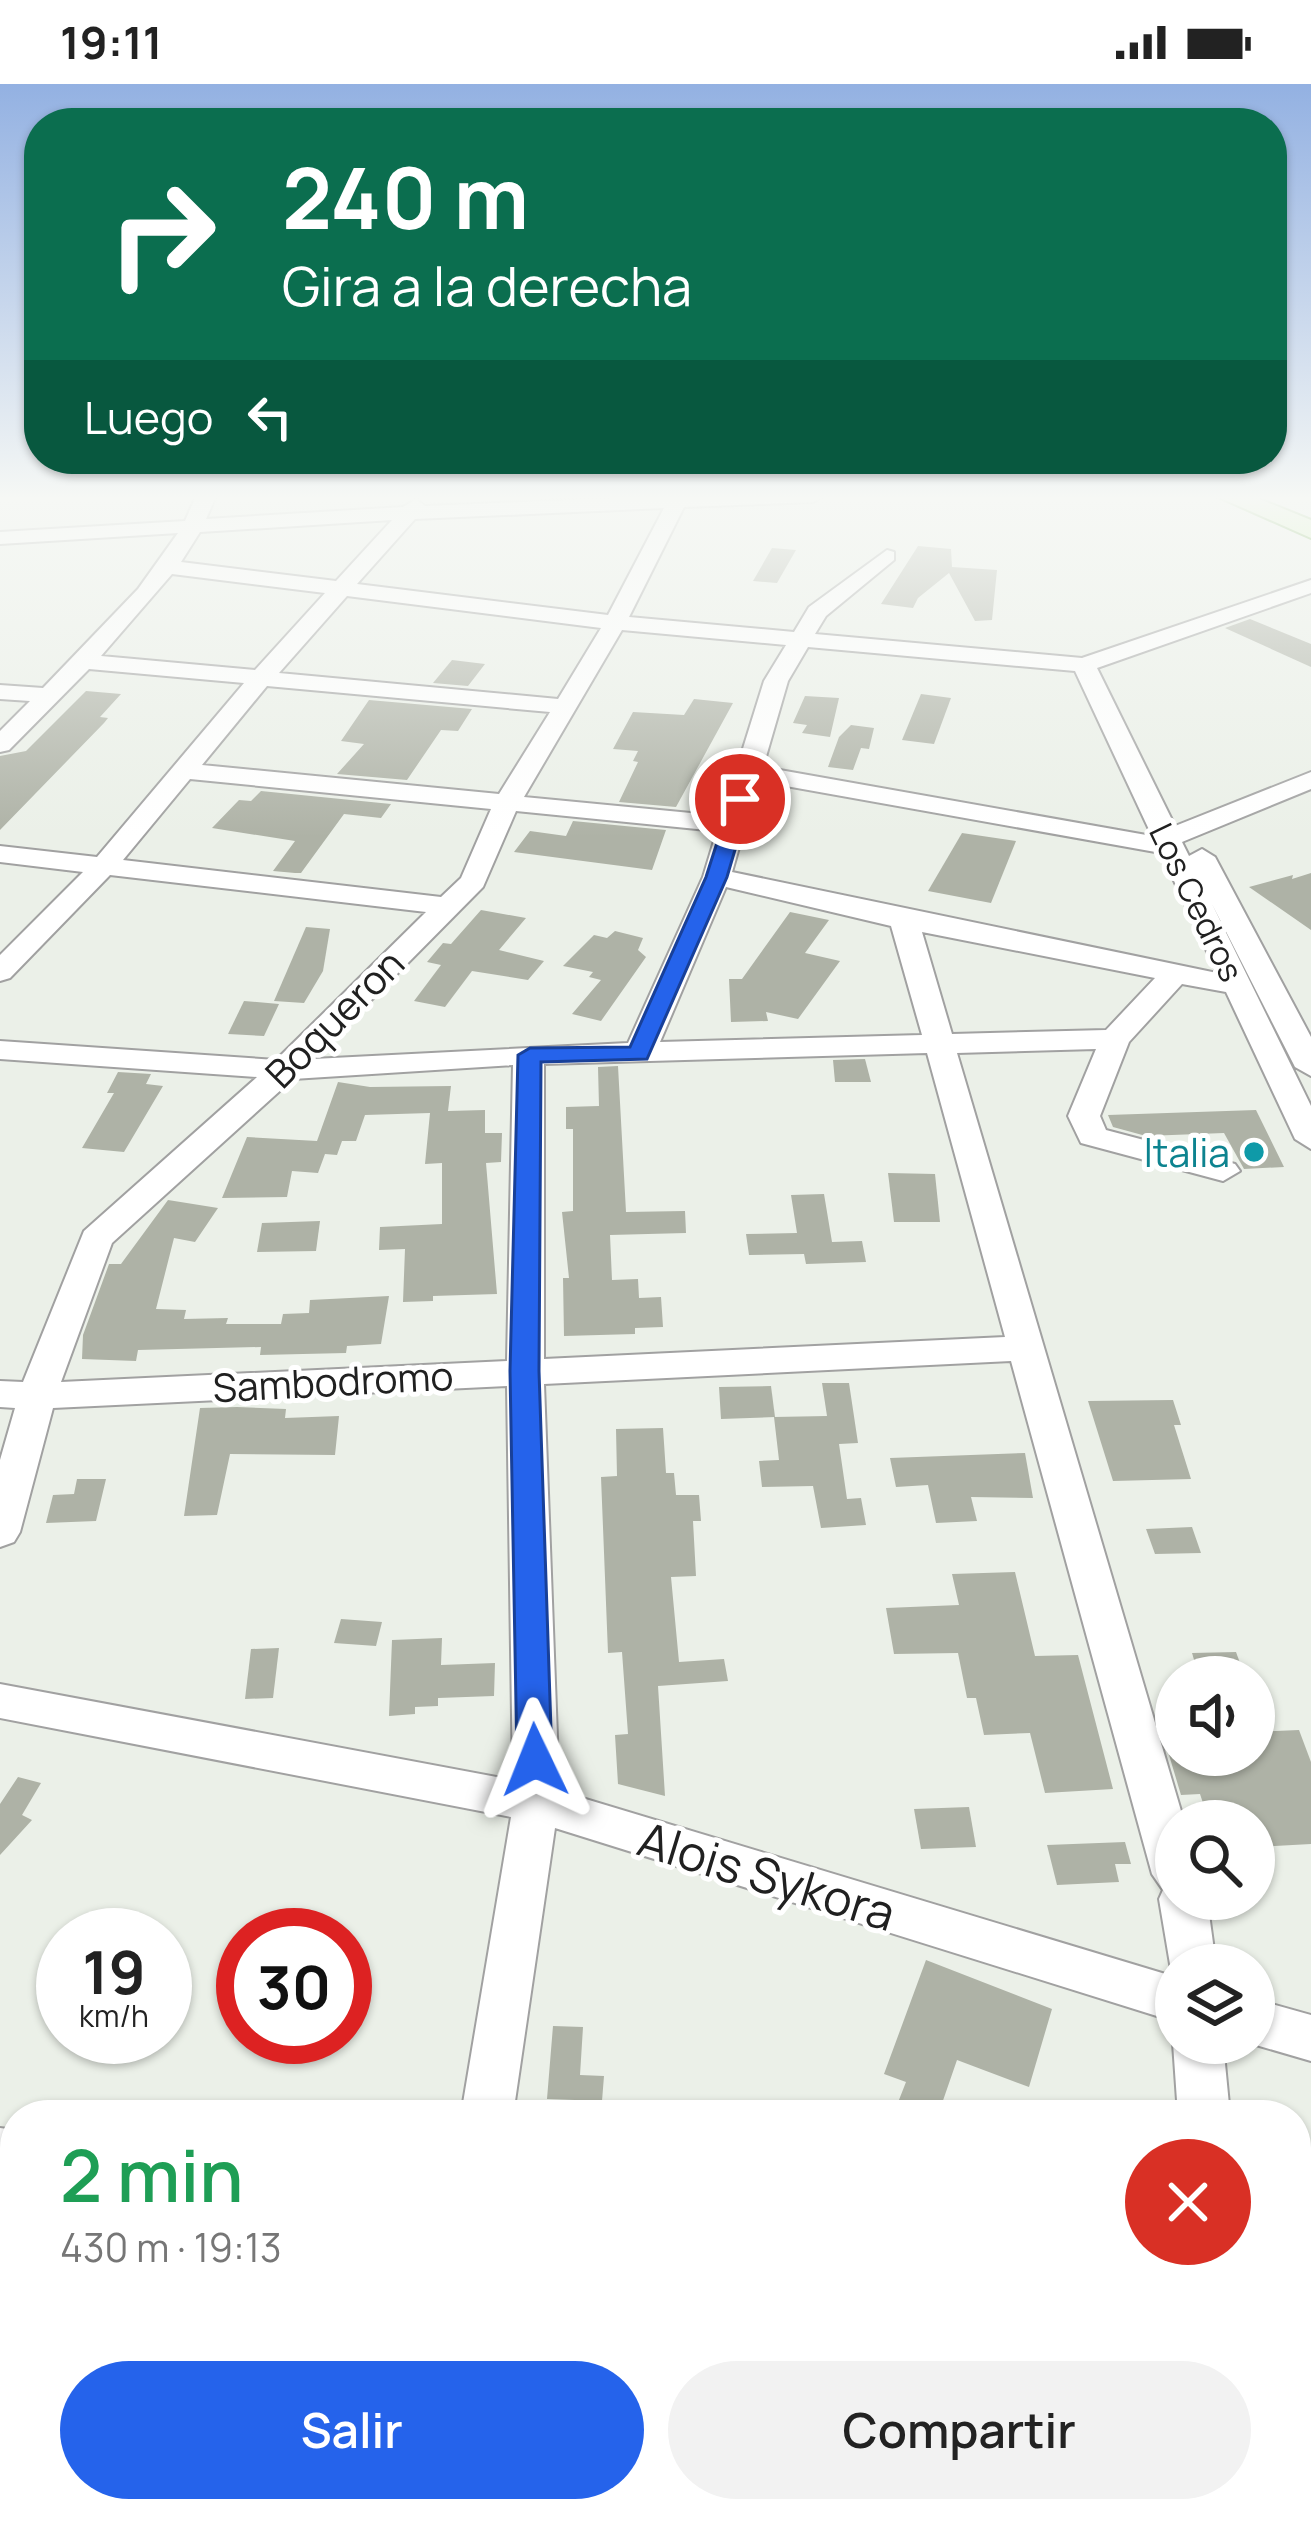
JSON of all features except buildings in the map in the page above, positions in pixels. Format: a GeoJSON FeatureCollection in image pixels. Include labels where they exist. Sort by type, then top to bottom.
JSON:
{"type":"FeatureCollection","features":[{"type":"Feature","properties":{"kind":"street"},"geometry":{"type":"LineString","coordinates":[[0,745],[128,610]]}},
{"type":"Feature","properties":{"kind":"street"},"geometry":{"type":"LineString","coordinates":[[0,972],[102,868],[323,610]]}},
{"type":"Feature","properties":{"kind":"street"},"geometry":{"type":"LineString","coordinates":[[509,610],[800,640],[1092,663],[1243,610]]}},
{"type":"Feature","properties":{"kind":"street","name":"Boqueron"},"geometry":{"type":"LineString","coordinates":[[0,1532],[19,1395],[96,1239],[284,1070],[473,881],[507,803],[622,610]]}},
{"type":"Feature","properties":{"kind":"street"},"geometry":{"type":"LineString","coordinates":[[639,1054],[717,877],[776,681],[820,610]]}},
{"type":"Feature","properties":{"kind":"street"},"geometry":{"type":"LineString","coordinates":[[80,661],[561,706]]}},
{"type":"Feature","properties":{"kind":"street","name":"Los Cedros"},"geometry":{"type":"LineString","coordinates":[[1092,663],[1252,993],[1311,1139]]}},
{"type":"Feature","properties":{"kind":"street"},"geometry":{"type":"LineString","coordinates":[[0,692],[47,695]]}},
{"type":"Feature","properties":{"kind":"street"},"geometry":{"type":"LineString","coordinates":[[186,771],[732,825]]}},
{"type":"Feature","properties":{"kind":"street"},"geometry":{"type":"LineString","coordinates":[[748,772],[1175,839],[1311,780]]}},
{"type":"Feature","properties":{"kind":"street"},"geometry":{"type":"LineString","coordinates":[[0,854],[446,906]]}},
{"type":"Feature","properties":{"kind":"street"},"geometry":{"type":"LineString","coordinates":[[717,877],[904,920],[1177,972],[1252,993],[1310,995]]}},
{"type":"Feature","properties":{"kind":"street"},"geometry":{"type":"LineString","coordinates":[[904,920],[1155,1800]]}},
{"type":"Feature","properties":{"kind":"street"},"geometry":{"type":"LineString","coordinates":[[1177,972],[1115,1039],[1084,1116],[1093,1136],[1223,1171]]}},
{"type":"Feature","properties":{"kind":"street"},"geometry":{"type":"LineString","coordinates":[[1252,993],[1311,1067]]}},
{"type":"Feature","properties":{"kind":"street"},"geometry":{"type":"LineString","coordinates":[[0,1050],[284,1070],[530,1055],[1115,1039]]}},
{"type":"Feature","properties":{"kind":"street"},"geometry":{"type":"LineString","coordinates":[[490,2100],[536,1803],[524,1371],[530,1055]]}},
{"type":"Feature","properties":{"kind":"street","name":"Sambodromo"},"geometry":{"type":"LineString","coordinates":[[19,1395],[1026,1348]]}},
{"type":"Feature","properties":{"kind":"street","name":"Alois Sykora"},"geometry":{"type":"LineString","coordinates":[[0,1702],[536,1803],[1155,1994]]}},
{"type":"Feature","properties":{"kind":"street"},"geometry":{"type":"LineString","coordinates":[[1275,2029],[1311,2038]]}},
{"type":"Feature","properties":{"kind":"street"},"geometry":{"type":"LineString","coordinates":[[1200,2064],[1203,2100]]}},
{"type":"Feature","properties":{"kind":"place","name":"Italia"},"geometry":{"type":"Point","coordinates":[1254,1152]}},
{"type":"Feature","properties":{"kind":"route"},"geometry":{"type":"LineString","coordinates":[[535,1760],[524,1371],[530,1055],[639,1054],[717,877],[740,799]]}}]}
